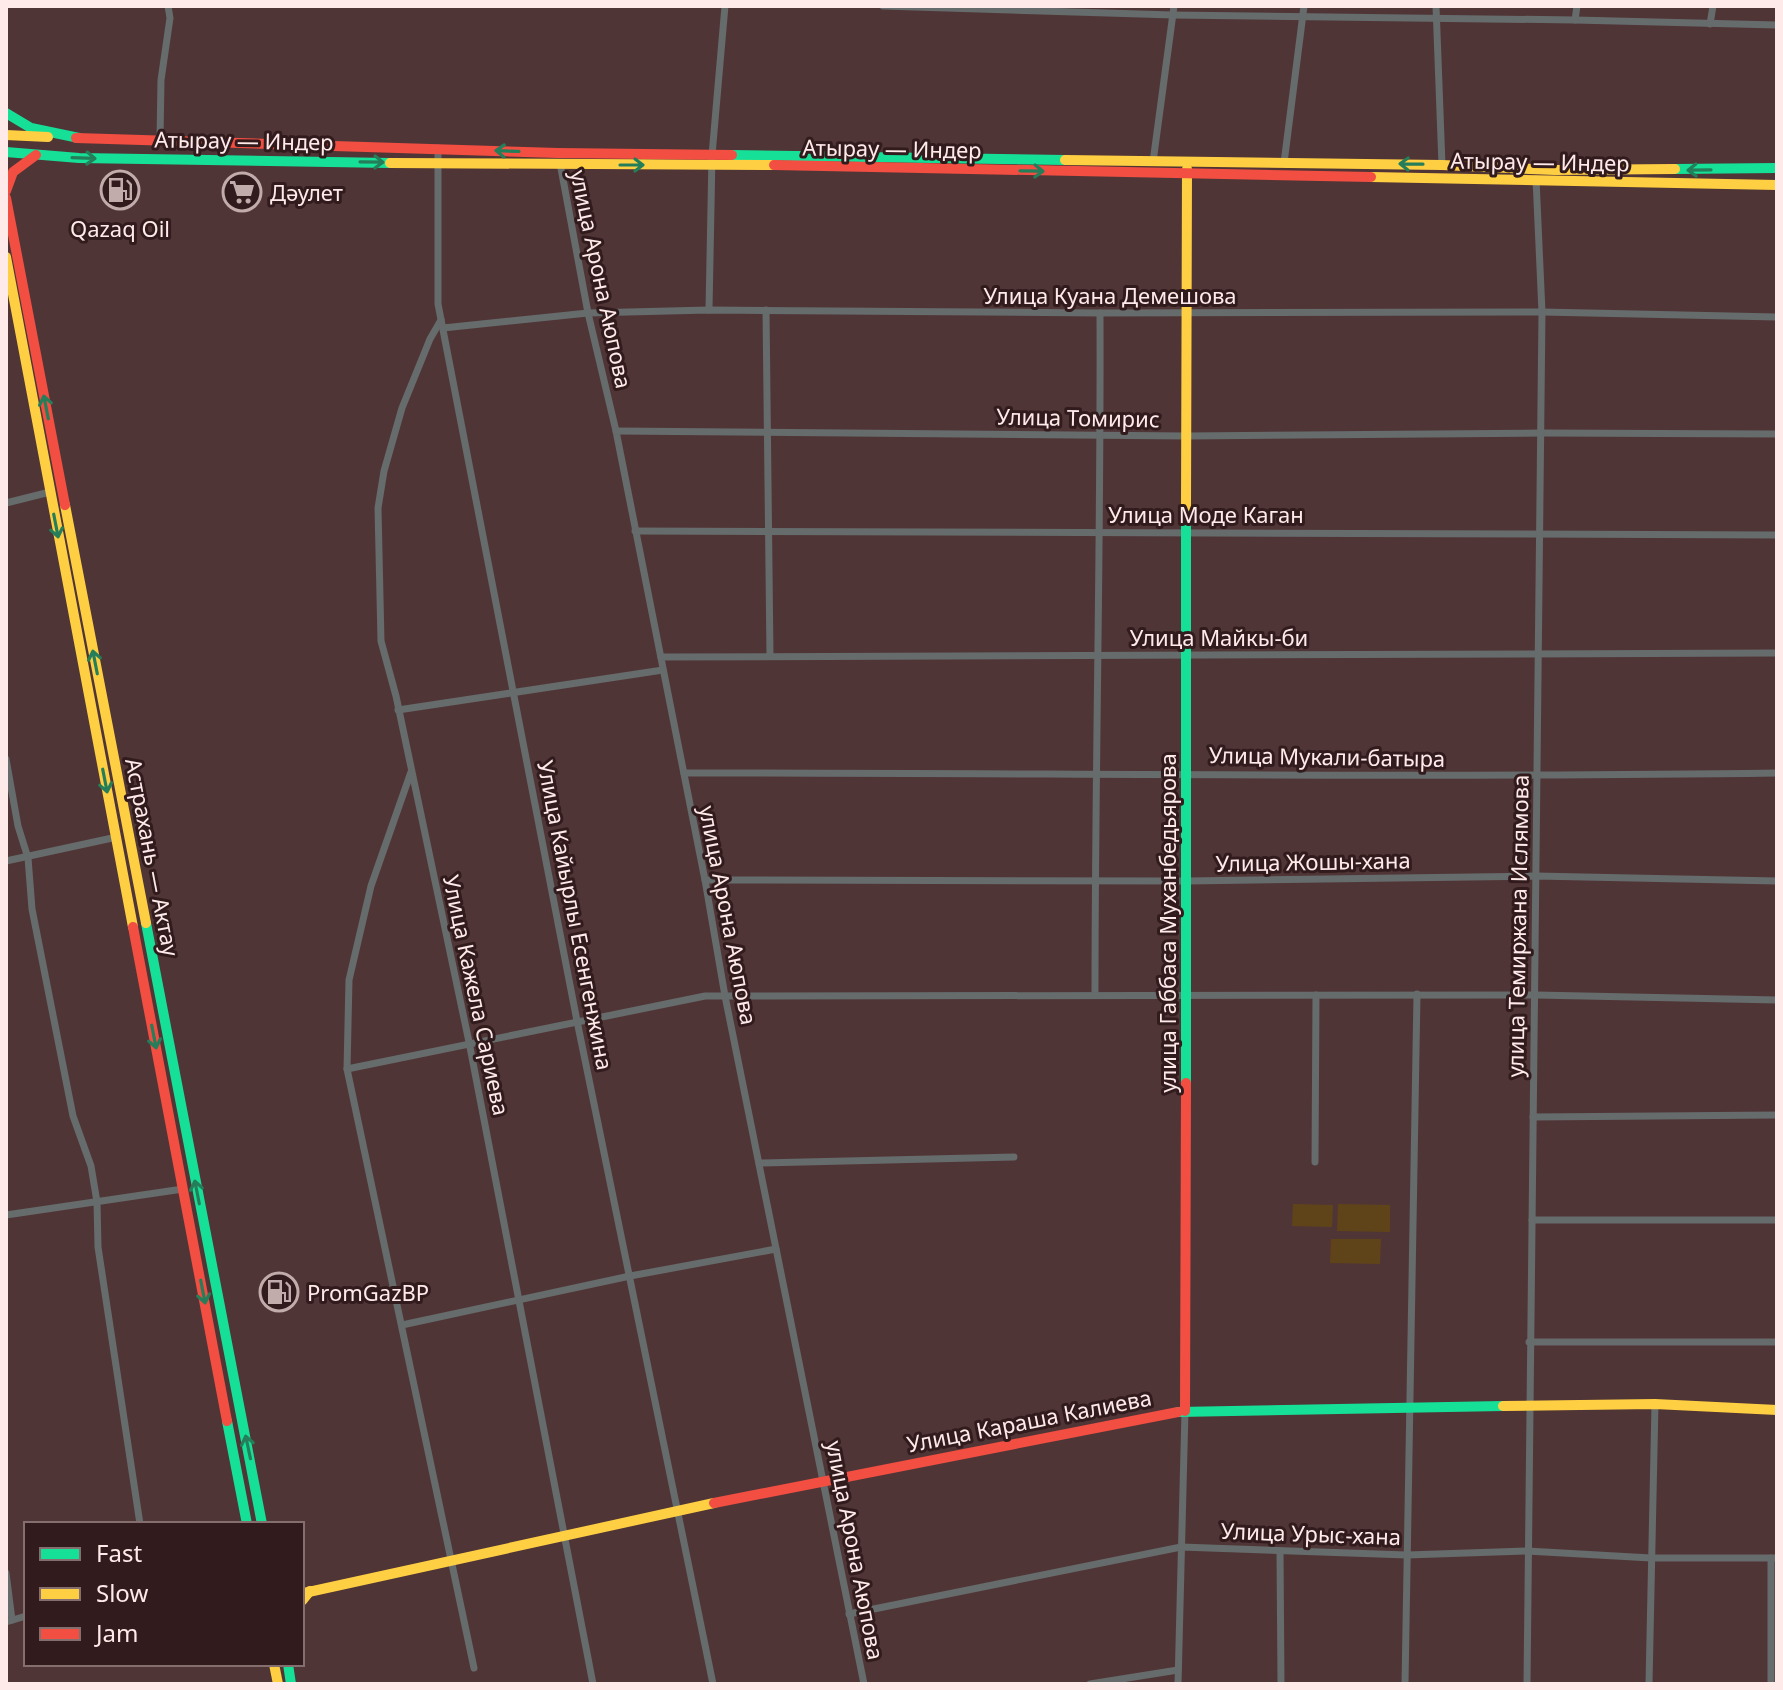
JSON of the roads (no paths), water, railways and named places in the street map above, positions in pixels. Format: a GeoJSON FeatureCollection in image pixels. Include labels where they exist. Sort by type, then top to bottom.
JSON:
{"type":"FeatureCollection","features":[{"type":"Feature","properties":{"kind":"main road"},"geometry":{"type":"LineString","coordinates":[[6,113],[30,128],[79,138]]}},
{"type":"Feature","properties":{"kind":"main road","name":"Атырау — Индер"},"geometry":{"type":"LineString","coordinates":[[6,135],[712,159],[1536,175],[1777,185]]}},
{"type":"Feature","properties":{"kind":"main road","name":"Атырау — Индер"},"geometry":{"type":"LineString","coordinates":[[6,152],[79,158],[560,165],[712,159],[1153,162],[1187,167],[1284,163],[1442,165],[1536,175],[1777,168]]}},
{"type":"Feature","properties":{"kind":"main road"},"geometry":{"type":"LineString","coordinates":[[6,191],[13,172],[36,155]]}},
{"type":"Feature","properties":{"kind":"main road","name":"улица Габбаса Муханбедьярова"},"geometry":{"type":"LineString","coordinates":[[1185,1411],[1187,167]]}},
{"type":"Feature","properties":{"kind":"main road","name":"Астрахань — Актау"},"geometry":{"type":"LineString","coordinates":[[6,198],[262,1522]]}},
{"type":"Feature","properties":{"kind":"main road","name":"Астрахань — Актау"},"geometry":{"type":"LineString","coordinates":[[6,257],[247,1522]]}},
{"type":"Feature","properties":{"kind":"main road"},"geometry":{"type":"LineString","coordinates":[[89,699],[101,697]]}},
{"type":"Feature","properties":{"kind":"main road","name":"Улица Караша Калиева"},"geometry":{"type":"LineString","coordinates":[[307,1591],[823,1480],[1185,1411],[1655,1404],[1777,1410]]}},
{"type":"Feature","properties":{"kind":"street"},"geometry":{"type":"LineString","coordinates":[[160,139],[161,80],[170,18],[168,6]]}},
{"type":"Feature","properties":{"kind":"street"},"geometry":{"type":"LineString","coordinates":[[709,310],[712,159],[725,6]]}},
{"type":"Feature","properties":{"kind":"street"},"geometry":{"type":"LineString","coordinates":[[883,6],[1173,15],[1777,25]]}},
{"type":"Feature","properties":{"kind":"street"},"geometry":{"type":"LineString","coordinates":[[1153,162],[1174,6]]}},
{"type":"Feature","properties":{"kind":"street"},"geometry":{"type":"LineString","coordinates":[[1284,163],[1304,6]]}},
{"type":"Feature","properties":{"kind":"street"},"geometry":{"type":"LineString","coordinates":[[1436,6],[1442,165]]}},
{"type":"Feature","properties":{"kind":"street"},"geometry":{"type":"LineString","coordinates":[[1575,20],[1577,6]]}},
{"type":"Feature","properties":{"kind":"street"},"geometry":{"type":"LineString","coordinates":[[1710,24],[1713,6]]}},
{"type":"Feature","properties":{"kind":"street","name":"Улица Кайырлы Есенгенжина"},"geometry":{"type":"LineString","coordinates":[[438,148],[438,304],[577,1021],[713,1684]]}},
{"type":"Feature","properties":{"kind":"street","name":"улица Арона Аюпова"},"geometry":{"type":"LineString","coordinates":[[558,153],[864,1684]]}},
{"type":"Feature","properties":{"kind":"street","name":"улица Темиржана Ислямова"},"geometry":{"type":"LineString","coordinates":[[1527,1684],[1542,312],[1536,175]]}},
{"type":"Feature","properties":{"kind":"street","name":"Улица Куана Демешова"},"geometry":{"type":"LineString","coordinates":[[442,324],[588,313],[709,310],[1542,312],[1777,317]]}},
{"type":"Feature","properties":{"kind":"street"},"geometry":{"type":"LineString","coordinates":[[766,310],[770,656]]}},
{"type":"Feature","properties":{"kind":"street"},"geometry":{"type":"LineString","coordinates":[[1095,995],[1094,773],[1099,655],[1100,313]]}},
{"type":"Feature","properties":{"kind":"street","name":"Улица Кажела Сариева"},"geometry":{"type":"LineString","coordinates":[[442,324],[430,339],[402,408],[384,471],[378,508],[381,641],[469,1042],[593,1684]]}},
{"type":"Feature","properties":{"kind":"street","name":"Улица Томирис"},"geometry":{"type":"LineString","coordinates":[[616,431],[1187,436],[1777,434]]}},
{"type":"Feature","properties":{"kind":"street"},"geometry":{"type":"LineString","coordinates":[[6,503],[50,492]]}},
{"type":"Feature","properties":{"kind":"street","name":"Улица Моде Каган"},"geometry":{"type":"LineString","coordinates":[[635,531],[1777,535]]}},
{"type":"Feature","properties":{"kind":"street","name":"Улица Майкы-би"},"geometry":{"type":"LineString","coordinates":[[661,657],[1777,653]]}},
{"type":"Feature","properties":{"kind":"street"},"geometry":{"type":"LineString","coordinates":[[398,710],[663,670]]}},
{"type":"Feature","properties":{"kind":"street"},"geometry":{"type":"LineString","coordinates":[[6,759],[18,826],[28,858],[32,909],[73,1116],[91,1166],[97,1202],[98,1247],[140,1522]]}},
{"type":"Feature","properties":{"kind":"street"},"geometry":{"type":"LineString","coordinates":[[411,770],[371,886],[349,980],[347,1069],[474,1668]]}},
{"type":"Feature","properties":{"kind":"street","name":"Улица Мукали-батыра"},"geometry":{"type":"LineString","coordinates":[[684,773],[1537,776],[1777,773]]}},
{"type":"Feature","properties":{"kind":"street"},"geometry":{"type":"LineString","coordinates":[[6,861],[128,833]]}},
{"type":"Feature","properties":{"kind":"street","name":"Улица Жошы-хана"},"geometry":{"type":"LineString","coordinates":[[705,880],[1187,881],[1536,876],[1777,881]]}},
{"type":"Feature","properties":{"kind":"street"},"geometry":{"type":"LineString","coordinates":[[347,1069],[705,996],[1417,994],[1777,1000]]}},
{"type":"Feature","properties":{"kind":"street"},"geometry":{"type":"LineString","coordinates":[[1405,1684],[1417,994]]}},
{"type":"Feature","properties":{"kind":"street"},"geometry":{"type":"LineString","coordinates":[[1315,1162],[1316,995]]}},
{"type":"Feature","properties":{"kind":"street"},"geometry":{"type":"LineString","coordinates":[[1533,1117],[1777,1115]]}},
{"type":"Feature","properties":{"kind":"street"},"geometry":{"type":"LineString","coordinates":[[759,1163],[1014,1157]]}},
{"type":"Feature","properties":{"kind":"street"},"geometry":{"type":"LineString","coordinates":[[6,1215],[183,1189]]}},
{"type":"Feature","properties":{"kind":"street"},"geometry":{"type":"LineString","coordinates":[[1532,1220],[1777,1220]]}},
{"type":"Feature","properties":{"kind":"street"},"geometry":{"type":"LineString","coordinates":[[402,1325],[630,1276],[776,1249]]}},
{"type":"Feature","properties":{"kind":"street"},"geometry":{"type":"LineString","coordinates":[[1529,1342],[1777,1342]]}},
{"type":"Feature","properties":{"kind":"street"},"geometry":{"type":"LineString","coordinates":[[1649,1684],[1655,1404]]}},
{"type":"Feature","properties":{"kind":"street","name":"улица Габбаса Муханбедьярова"},"geometry":{"type":"LineString","coordinates":[[1178,1684],[1185,1411]]}},
{"type":"Feature","properties":{"kind":"street","name":"Улица Урыс-хана"},"geometry":{"type":"LineString","coordinates":[[849,1614],[1181,1547],[1407,1555],[1527,1551],[1651,1558],[1774,1558]]}},
{"type":"Feature","properties":{"kind":"street"},"geometry":{"type":"LineString","coordinates":[[1280,1551],[1281,1684]]}},
{"type":"Feature","properties":{"kind":"street"},"geometry":{"type":"LineString","coordinates":[[1771,1684],[1774,1558]]}},
{"type":"Feature","properties":{"kind":"street"},"geometry":{"type":"LineString","coordinates":[[6,1573],[9,1621]]}},
{"type":"Feature","properties":{"kind":"street"},"geometry":{"type":"LineString","coordinates":[[1090,1684],[1178,1670]]}},
{"type":"Feature","properties":{"kind":"place","name":"Qazaq Oil"},"geometry":{"type":"Point","coordinates":[120,190]}},
{"type":"Feature","properties":{"kind":"place","name":"Дәулет"},"geometry":{"type":"Point","coordinates":[242,192]}},
{"type":"Feature","properties":{"kind":"place","name":"PromGazBP"},"geometry":{"type":"Point","coordinates":[279,1292]}}]}
